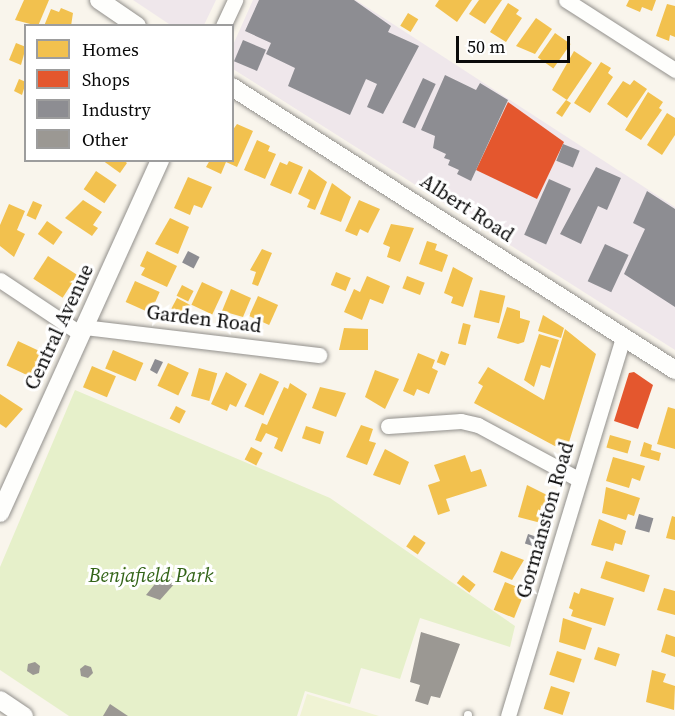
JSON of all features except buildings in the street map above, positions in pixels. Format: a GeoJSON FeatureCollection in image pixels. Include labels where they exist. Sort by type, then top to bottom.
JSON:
{"type":"FeatureCollection","features":[{"type":"Feature","properties":{"kind":"street"},"geometry":{"type":"LineString","coordinates":[[99,0],[134,24]]}},
{"type":"Feature","properties":{"kind":"street"},"geometry":{"type":"LineString","coordinates":[[223,24],[235,0]]}},
{"type":"Feature","properties":{"kind":"street"},"geometry":{"type":"LineString","coordinates":[[566,0],[675,70]]}},
{"type":"Feature","properties":{"kind":"street","name":"Albert Road"},"geometry":{"type":"LineString","coordinates":[[234,88],[675,370]]}},
{"type":"Feature","properties":{"kind":"street","name":"Central Avenue"},"geometry":{"type":"LineString","coordinates":[[0,513],[159,162]]}},
{"type":"Feature","properties":{"kind":"street","name":"Garden Road"},"geometry":{"type":"LineString","coordinates":[[0,280],[83,331],[319,355]]}},
{"type":"Feature","properties":{"kind":"street","name":"Gormanston Road"},"geometry":{"type":"LineString","coordinates":[[508,716],[578,479],[623,337]]}},
{"type":"Feature","properties":{"kind":"street"},"geometry":{"type":"LineString","coordinates":[[388,426],[461,421],[478,425],[578,479]]}},
{"type":"Feature","properties":{"kind":"street"},"geometry":{"type":"LineString","coordinates":[[0,700],[24,716]]}},
{"type":"Feature","properties":{"kind":"shaded area"},"geometry":{"type":"Polygon","coordinates":[[[133,0],[216,0],[204,24],[169,24],[133,0]]]}},
{"type":"Feature","properties":{"kind":"shaded area"},"geometry":{"type":"Polygon","coordinates":[[[253,0],[356,0],[675,207],[675,350],[234,70],[234,43],[253,0]]]}},
{"type":"Feature","properties":{"kind":"green space","name":"Benjafield Park"},"geometry":{"type":"Polygon","coordinates":[[[75,390],[330,498],[515,626],[510,647],[420,618],[400,679],[361,668],[350,704],[305,691],[297,716],[69,716],[0,670],[0,567],[75,390]]]}},
{"type":"Feature","properties":{"kind":"green space"},"geometry":{"type":"Polygon","coordinates":[[[307,694],[379,716],[300,716],[307,694]]]}}]}
